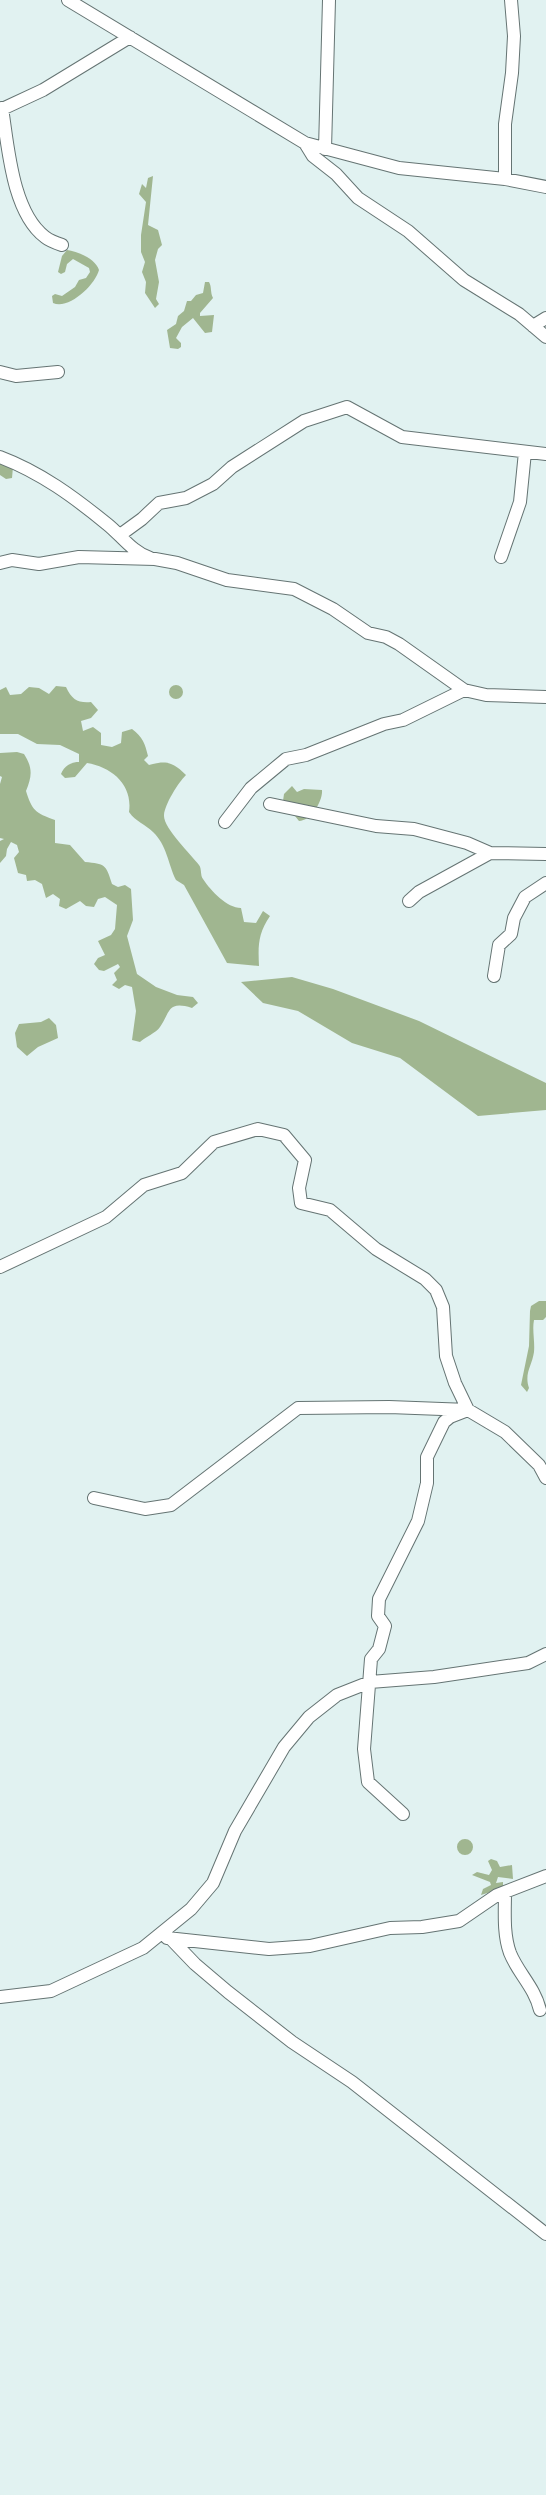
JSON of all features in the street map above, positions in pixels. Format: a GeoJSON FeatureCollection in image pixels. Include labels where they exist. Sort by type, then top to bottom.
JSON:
{"type":"FeatureCollection","features":[{"type":"Feature","properties":{"kind":"street"},"geometry":{"type":"LineString","coordinates":[[68,0],[306,143],[400,168],[505,179],[546,188]]}},
{"type":"Feature","properties":{"kind":"street"},"geometry":{"type":"LineString","coordinates":[[325,149],[329,0]]}},
{"type":"Feature","properties":{"kind":"street"},"geometry":{"type":"LineString","coordinates":[[505,179],[505,124],[512,73],[514,36],[511,0]]}},
{"type":"Feature","properties":{"kind":"street"},"geometry":{"type":"LineString","coordinates":[[62,245],[45,237],[32,223],[15,185],[1,109],[43,90],[130,37]]}},
{"type":"Feature","properties":{"kind":"street"},"geometry":{"type":"LineString","coordinates":[[306,143],[313,156],[336,174],[358,198],[408,231],[464,280],[533,326],[546,337]]}},
{"type":"Feature","properties":{"kind":"street"},"geometry":{"type":"LineString","coordinates":[[533,326],[546,318]]}},
{"type":"Feature","properties":{"kind":"street"},"geometry":{"type":"LineString","coordinates":[[0,372],[16,376],[58,372]]}},
{"type":"Feature","properties":{"kind":"street"},"geometry":{"type":"LineString","coordinates":[[120,535],[142,519],[159,502],[186,498],[213,484],[232,467],[304,421],[347,407],[402,436],[546,454]]}},
{"type":"Feature","properties":{"kind":"street"},"geometry":{"type":"LineString","coordinates":[[501,557],[520,502],[525,452]]}},
{"type":"Feature","properties":{"kind":"street"},"geometry":{"type":"LineString","coordinates":[[0,457],[31,470],[82,504],[138,552],[155,559]]}},
{"type":"Feature","properties":{"kind":"street"},"geometry":{"type":"LineString","coordinates":[[0,563],[12,560],[39,564],[79,557],[155,559],[177,563],[228,580],[277,586],[308,595],[333,609],[368,633],[386,637],[399,644],[464,690],[486,695],[546,697]]}},
{"type":"Feature","properties":{"kind":"street"},"geometry":{"type":"LineString","coordinates":[[225,822],[251,788],[286,759],[306,755],[384,724],[403,720],[464,690]]}},
{"type":"Feature","properties":{"kind":"street"},"geometry":{"type":"LineString","coordinates":[[270,804],[376,826],[414,829],[467,843],[490,854],[546,854]]}},
{"type":"Feature","properties":{"kind":"street"},"geometry":{"type":"LineString","coordinates":[[409,901],[419,892],[490,854]]}},
{"type":"Feature","properties":{"kind":"street"},"geometry":{"type":"LineString","coordinates":[[494,976],[499,945],[511,934],[514,918],[526,897],[546,884]]}},
{"type":"Feature","properties":{"kind":"street"},"geometry":{"type":"LineString","coordinates":[[0,1267],[106,1217],[144,1185],[182,1173],[214,1142],[258,1129],[284,1135],[305,1160],[299,1188],[301,1203],[330,1210],[376,1249],[425,1279],[436,1290],[443,1307],[446,1356],[455,1383],[468,1410]]}},
{"type":"Feature","properties":{"kind":"street"},"geometry":{"type":"LineString","coordinates":[[94,1498],[145,1509],[172,1506],[298,1408],[389,1407],[468,1410],[505,1432],[544,1472]]}},
{"type":"Feature","properties":{"kind":"street"},"geometry":{"type":"LineString","coordinates":[[403,1814],[368,1782],[364,1749],[371,1659],[378,1649],[385,1626],[378,1616],[379,1599],[418,1521],[428,1483],[427,1457],[444,1422],[450,1417],[468,1410]]}},
{"type":"Feature","properties":{"kind":"street"},"geometry":{"type":"LineString","coordinates":[[0,1997],[51,1991],[143,1948],[191,1909],[213,1883],[235,1831],[284,1747],[309,1717],[337,1695],[370,1682],[434,1677],[528,1663],[546,1654]]}},
{"type":"Feature","properties":{"kind":"street"},"geometry":{"type":"LineString","coordinates":[[156,1937],[269,1949],[310,1946],[390,1928],[422,1926],[458,1921],[505,1892],[546,1876]]}},
{"type":"Feature","properties":{"kind":"street"},"geometry":{"type":"LineString","coordinates":[[505,1892],[505,1926],[510,1952],[535,1993],[540,2010]]}},
{"type":"Feature","properties":{"kind":"street"},"geometry":{"type":"LineString","coordinates":[[171,1939],[195,1964],[245,2006],[292,2042],[352,2082],[546,2234]]}},
{"type":"Feature","properties":{"kind":"green space"},"geometry":{"type":"Polygon","coordinates":[[[153,176],[148,225],[158,230],[162,245],[158,249],[155,260],[159,282],[156,299],[159,304],[155,308],[145,293],[146,282],[142,272],[145,262],[141,252],[141,235],[146,202],[139,194],[142,184],[146,188],[148,178],[153,176]]]}},
{"type":"Feature","properties":{"kind":"green space"},"geometry":{"type":"Polygon","coordinates":[[[67,250],[76,252],[90,259],[99,270],[97,276],[87,289],[74,300],[59,304],[53,303],[52,296],[55,294],[62,296],[75,287],[79,280],[86,278],[90,272],[89,268],[73,259],[67,264],[65,272],[61,274],[58,272],[62,256],[67,250]]]}},
{"type":"Feature","properties":{"kind":"green space"},"geometry":{"type":"Polygon","coordinates":[[[205,282],[209,282],[213,298],[200,313],[200,316],[214,315],[212,332],[205,333],[193,318],[182,327],[176,338],[181,343],[181,347],[178,349],[170,348],[167,330],[176,324],[178,316],[184,311],[187,301],[191,301],[196,295],[203,293],[205,282]]]}},
{"type":"Feature","properties":{"kind":"green space"},"geometry":{"type":"Polygon","coordinates":[[[0,460],[13,467],[12,478],[6,479],[0,475],[0,460]]]}},
{"type":"Feature","properties":{"kind":"green space"},"geometry":{"type":"Polygon","coordinates":[[[173,685],[179,685],[183,689],[183,695],[179,699],[173,699],[169,695],[169,689],[173,685]]]}},
{"type":"Feature","properties":{"kind":"green space"},"geometry":{"type":"Polygon","coordinates":[[[56,686],[66,687],[73,698],[82,702],[91,702],[98,710],[91,718],[81,721],[83,731],[93,727],[101,733],[101,745],[112,747],[121,743],[122,732],[132,729],[143,741],[148,756],[144,760],[149,765],[169,763],[177,767],[186,775],[169,800],[164,815],[165,820],[178,841],[199,865],[202,877],[210,889],[225,902],[241,908],[244,922],[256,923],[263,911],[270,916],[261,934],[259,966],[227,963],[184,885],[176,880],[158,837],[129,812],[128,794],[119,779],[105,769],[87,763],[75,777],[65,778],[61,774],[62,771],[68,765],[79,762],[79,754],[60,745],[37,744],[18,734],[0,734],[0,690],[6,687],[10,695],[21,694],[29,687],[39,688],[49,694],[56,686]]]}},
{"type":"Feature","properties":{"kind":"green space"},"geometry":{"type":"Polygon","coordinates":[[[17,752],[24,754],[29,764],[31,772],[26,791],[30,803],[39,813],[55,820],[55,843],[70,845],[85,862],[97,863],[104,866],[108,872],[112,884],[118,887],[125,885],[131,889],[133,920],[127,936],[137,974],[156,987],[177,995],[193,997],[198,1003],[192,1008],[178,1006],[170,1009],[158,1029],[140,1042],[132,1040],[136,1011],[132,987],[125,985],[119,989],[112,985],[117,980],[114,973],[120,967],[118,964],[104,971],[99,970],[94,964],[98,958],[105,955],[98,941],[111,935],[115,929],[117,905],[105,897],[98,899],[94,907],[86,906],[80,901],[66,909],[59,906],[60,899],[53,894],[46,898],[42,884],[35,880],[27,881],[26,875],[18,873],[14,858],[19,852],[17,845],[11,842],[7,849],[6,856],[0,863],[0,841],[4,839],[0,838],[0,784],[2,777],[0,776],[0,753],[17,752]]]}},
{"type":"Feature","properties":{"kind":"green space"},"geometry":{"type":"Polygon","coordinates":[[[292,786],[297,792],[304,789],[322,790],[321,799],[318,805],[308,818],[299,821],[283,801],[284,794],[292,786]]]}},
{"type":"Feature","properties":{"kind":"green space"},"geometry":{"type":"Polygon","coordinates":[[[292,977],[333,989],[419,1021],[546,1083],[546,1110],[478,1116],[400,1058],[352,1043],[298,1011],[263,1003],[241,982],[292,977]]]}},
{"type":"Feature","properties":{"kind":"green space"},"geometry":{"type":"Polygon","coordinates":[[[49,1018],[56,1025],[58,1038],[38,1047],[27,1056],[17,1047],[15,1033],[19,1024],[41,1022],[49,1018]]]}},
{"type":"Feature","properties":{"kind":"green space"},"geometry":{"type":"Polygon","coordinates":[[[539,1301],[546,1301],[546,1317],[543,1320],[534,1320],[534,1352],[527,1378],[529,1388],[527,1392],[521,1385],[529,1346],[530,1311],[531,1306],[539,1301]]]}},
{"type":"Feature","properties":{"kind":"green space"},"geometry":{"type":"Polygon","coordinates":[[[465,1839],[471,1841],[473,1847],[471,1853],[465,1855],[459,1853],[457,1847],[459,1841],[465,1839]]]}},
{"type":"Feature","properties":{"kind":"green space"},"geometry":{"type":"Polygon","coordinates":[[[491,1859],[497,1861],[500,1867],[512,1865],[513,1879],[498,1877],[496,1883],[503,1882],[503,1888],[481,1895],[483,1889],[491,1885],[490,1882],[472,1875],[477,1872],[489,1875],[492,1870],[488,1861],[491,1859]]]}}]}
